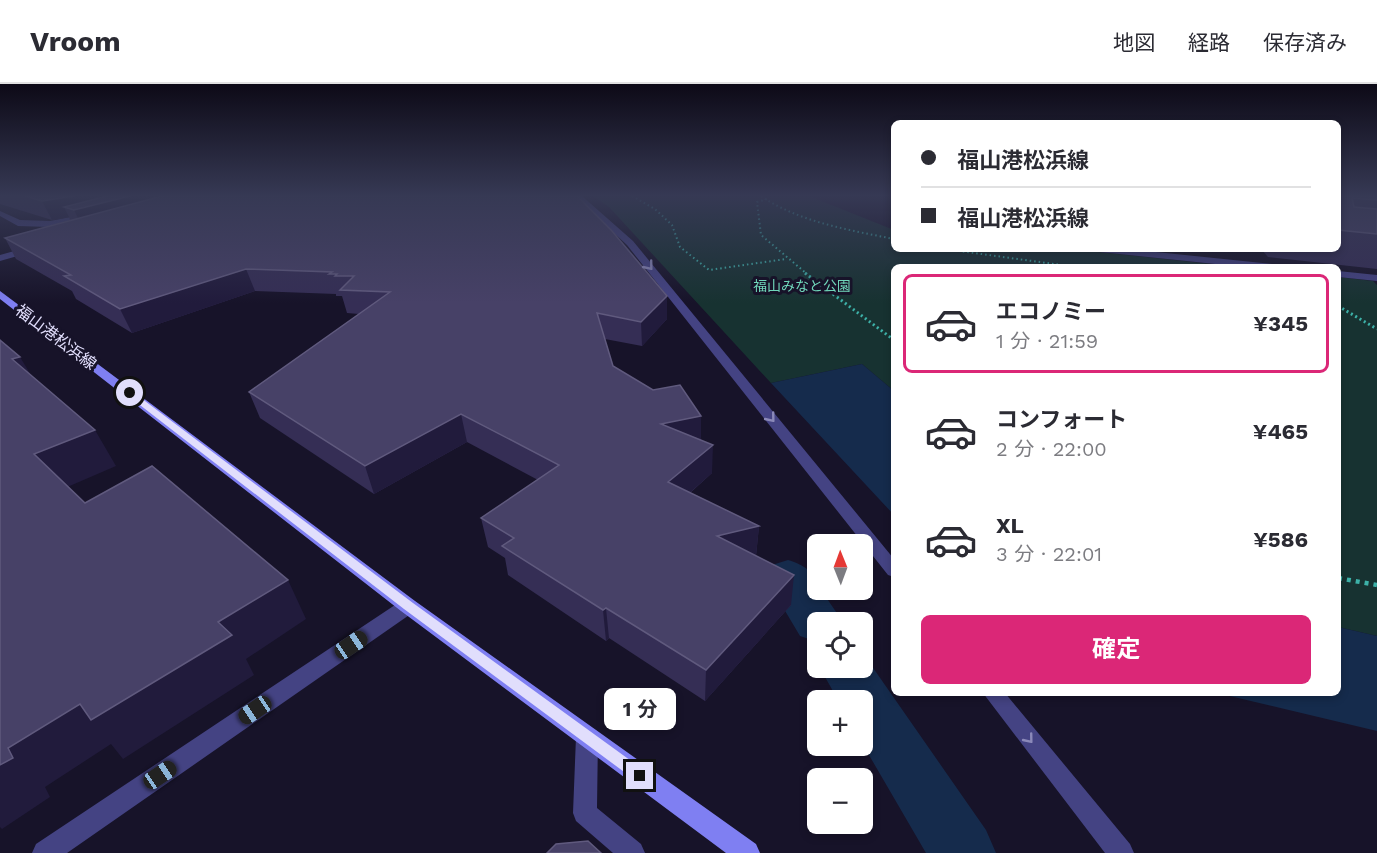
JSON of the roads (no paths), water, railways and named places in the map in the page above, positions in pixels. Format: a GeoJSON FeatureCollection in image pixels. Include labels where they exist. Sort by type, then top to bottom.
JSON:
{"type":"FeatureCollection","features":[{"type":"Feature","properties":{"kind":"main road","name":"福山港松浜線"},"geometry":{"type":"LineString","coordinates":[[0,294],[408,606],[747,853]]}},
{"type":"Feature","properties":{"kind":"street"},"geometry":{"type":"LineString","coordinates":[[618,232],[630,243],[891,567]]}},
{"type":"Feature","properties":{"kind":"street"},"geometry":{"type":"LineString","coordinates":[[0,258],[44,245]]}},
{"type":"Feature","properties":{"kind":"street"},"geometry":{"type":"LineString","coordinates":[[1129,252],[1243,264]]}},
{"type":"Feature","properties":{"kind":"street"},"geometry":{"type":"LineString","coordinates":[[1341,274],[1377,278]]}},
{"type":"Feature","properties":{"kind":"street"},"geometry":{"type":"LineString","coordinates":[[45,853],[408,606]]}},
{"type":"Feature","properties":{"kind":"street"},"geometry":{"type":"LineString","coordinates":[[995,696],[1121,853]]}},
{"type":"Feature","properties":{"kind":"street"},"geometry":{"type":"LineString","coordinates":[[587,737],[585,813],[632,853]]}},
{"type":"Feature","properties":{"kind":"water"},"geometry":{"type":"Polygon","coordinates":[[[862,364],[891,388],[891,512],[771,383],[862,364]]]}},
{"type":"Feature","properties":{"kind":"water"},"geometry":{"type":"Polygon","coordinates":[[[1341,628],[1377,636],[1377,731],[1230,696],[1341,696],[1341,628]]]}},
{"type":"Feature","properties":{"kind":"waterway"},"geometry":{"type":"LineString","coordinates":[[788,577],[811,612]]}},
{"type":"Feature","properties":{"kind":"waterway"},"geometry":{"type":"LineString","coordinates":[[852,678],[963,853]]}},
{"type":"Feature","properties":{"kind":"park label","name":"福山みなと公園"},"geometry":{"type":"Point","coordinates":[802,286]}}]}
